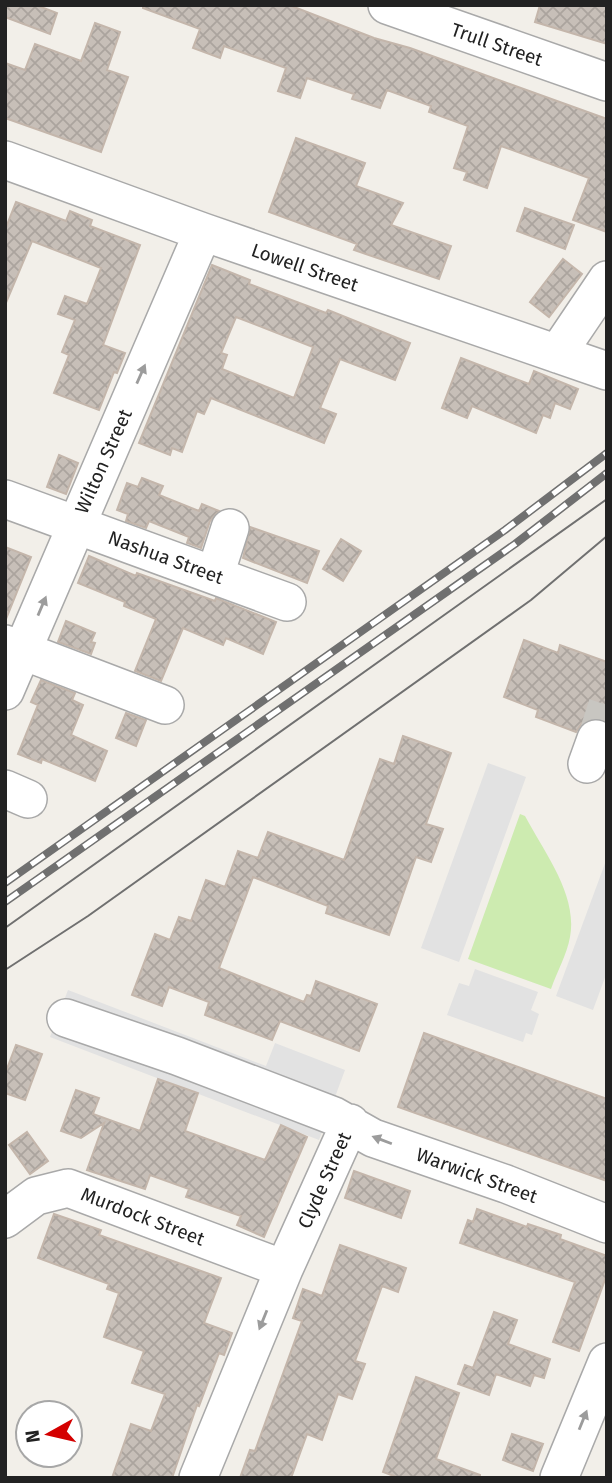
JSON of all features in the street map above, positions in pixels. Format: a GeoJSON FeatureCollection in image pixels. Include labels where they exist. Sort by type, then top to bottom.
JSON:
{"type":"FeatureCollection","features":[{"type":"Feature","properties":{"kind":"street","name":"Trull Street"},"geometry":{"type":"LineString","coordinates":[[387,5],[607,82]]}},
{"type":"Feature","properties":{"kind":"street","name":"Lowell Street"},"geometry":{"type":"LineString","coordinates":[[5,160],[203,232],[607,371]]}},
{"type":"Feature","properties":{"kind":"street","name":"Wilton Street"},"geometry":{"type":"LineString","coordinates":[[5,691],[14,647],[76,524],[203,232]]}},
{"type":"Feature","properties":{"kind":"street"},"geometry":{"type":"LineString","coordinates":[[556,354],[607,280]]}},
{"type":"Feature","properties":{"kind":"street","name":"Nashua Street"},"geometry":{"type":"LineString","coordinates":[[5,499],[287,602]]}},
{"type":"Feature","properties":{"kind":"street"},"geometry":{"type":"LineString","coordinates":[[215,575],[230,528]]}},
{"type":"Feature","properties":{"kind":"street"},"geometry":{"type":"LineString","coordinates":[[14,647],[165,705]]}},
{"type":"Feature","properties":{"kind":"street","name":"Clyde Street"},"geometry":{"type":"LineString","coordinates":[[66,1018],[177,1056],[350,1123],[284,1269],[198,1478]]}},
{"type":"Feature","properties":{"kind":"street","name":"Warwick Street"},"geometry":{"type":"LineString","coordinates":[[350,1123],[373,1138],[506,1184],[607,1224]]}},
{"type":"Feature","properties":{"kind":"street","name":"Murdock Street"},"geometry":{"type":"LineString","coordinates":[[5,1219],[36,1196],[68,1188],[284,1269]]}},
{"type":"Feature","properties":{"kind":"street"},"geometry":{"type":"LineString","coordinates":[[559,1478],[607,1362]]}},
{"type":"Feature","properties":{"kind":"green space"},"geometry":{"type":"Polygon","coordinates":[[[520,814],[525,816],[550,859],[569,905],[570,937],[551,989],[468,959],[520,814]]]}},
{"type":"Feature","properties":{"kind":"shaded area"},"geometry":{"type":"Polygon","coordinates":[[[488,763],[526,777],[459,962],[421,948],[488,763]]]}},
{"type":"Feature","properties":{"kind":"shaded area"},"geometry":{"type":"Polygon","coordinates":[[[607,858],[607,972],[593,1010],[556,996],[607,858]]]}},
{"type":"Feature","properties":{"kind":"shaded area"},"geometry":{"type":"Polygon","coordinates":[[[475,969],[538,992],[531,1010],[539,1014],[532,1035],[526,1033],[523,1042],[447,1015],[459,983],[469,986],[475,969]]]}},
{"type":"Feature","properties":{"kind":"shaded area"},"geometry":{"type":"Polygon","coordinates":[[[68,990],[266,1066],[275,1043],[345,1070],[319,1140],[50,1037],[68,990]]]}},
{"type":"Feature","properties":{"kind":"building"},"geometry":{"type":"Polygon","coordinates":[[[5,5],[36,5],[57,13],[50,34],[5,17],[5,5]]]}},
{"type":"Feature","properties":{"kind":"building"},"geometry":{"type":"Polygon","coordinates":[[[143,5],[289,5],[374,38],[410,48],[607,119],[607,232],[573,220],[589,178],[501,146],[487,188],[464,180],[467,172],[454,168],[468,126],[429,112],[431,106],[387,90],[380,108],[352,99],[354,94],[307,78],[300,98],[278,91],[286,68],[224,46],[220,58],[193,48],[200,29],[143,8],[143,5]]]}},
{"type":"Feature","properties":{"kind":"building"},"geometry":{"type":"Polygon","coordinates":[[[540,5],[607,5],[607,44],[535,22],[540,5]]]}},
{"type":"Feature","properties":{"kind":"building"},"geometry":{"type":"Polygon","coordinates":[[[95,23],[120,32],[107,70],[128,77],[101,152],[5,118],[5,63],[25,70],[35,44],[81,61],[95,23]]]}},
{"type":"Feature","properties":{"kind":"building"},"geometry":{"type":"Polygon","coordinates":[[[296,138],[365,163],[356,186],[403,203],[391,225],[451,246],[439,279],[354,250],[357,244],[269,212],[296,138]]]}},
{"type":"Feature","properties":{"kind":"building"},"geometry":{"type":"Polygon","coordinates":[[[16,202],[66,221],[70,211],[92,220],[90,226],[140,245],[103,345],[125,353],[117,373],[114,372],[99,410],[54,393],[69,355],[62,352],[75,320],[58,314],[65,296],[87,304],[101,268],[32,241],[5,305],[5,230],[16,202]]]}},
{"type":"Feature","properties":{"kind":"building"},"geometry":{"type":"Polygon","coordinates":[[[525,208],[574,225],[565,249],[517,231],[525,208]]]}},
{"type":"Feature","properties":{"kind":"building"},"geometry":{"type":"Polygon","coordinates":[[[563,259],[582,274],[549,317],[530,302],[563,259]]]}},
{"type":"Feature","properties":{"kind":"building"},"geometry":{"type":"Polygon","coordinates":[[[212,265],[250,280],[249,284],[326,313],[328,310],[410,343],[395,380],[340,359],[320,408],[336,414],[324,443],[211,398],[204,414],[197,411],[182,452],[172,448],[170,455],[139,443],[212,265]],[[236,317],[221,353],[227,355],[222,369],[294,398],[313,347],[236,317]]]}},
{"type":"Feature","properties":{"kind":"building"},"geometry":{"type":"Polygon","coordinates":[[[461,358],[529,384],[534,371],[578,389],[570,409],[555,403],[550,418],[543,415],[536,433],[472,406],[467,418],[442,408],[461,358]]]}},
{"type":"Feature","properties":{"kind":"building"},"geometry":{"type":"Polygon","coordinates":[[[59,455],[78,463],[66,494],[47,487],[59,455]]]}},
{"type":"Feature","properties":{"kind":"building"},"geometry":{"type":"Polygon","coordinates":[[[142,478],[163,486],[159,495],[199,511],[202,504],[219,511],[210,521],[201,548],[187,543],[189,537],[149,521],[146,528],[126,521],[128,514],[117,510],[127,483],[138,487],[142,478]]]}},
{"type":"Feature","properties":{"kind":"building"},"geometry":{"type":"Polygon","coordinates":[[[250,527],[319,551],[307,583],[243,558],[250,527]]]}},
{"type":"Feature","properties":{"kind":"building"},"geometry":{"type":"Polygon","coordinates":[[[341,539],[361,551],[343,581],[323,569],[341,539]]]}},
{"type":"Feature","properties":{"kind":"building"},"geometry":{"type":"Polygon","coordinates":[[[5,547],[31,557],[6,619],[5,619],[5,547]]]}},
{"type":"Feature","properties":{"kind":"building"},"geometry":{"type":"Polygon","coordinates":[[[89,556],[136,576],[137,573],[215,601],[216,598],[276,622],[263,654],[226,638],[223,645],[183,628],[161,681],[135,671],[156,619],[124,606],[125,602],[78,583],[89,556]]]}},
{"type":"Feature","properties":{"kind":"building"},"geometry":{"type":"Polygon","coordinates":[[[66,621],[95,633],[91,642],[95,643],[91,654],[58,642],[66,621]]]}},
{"type":"Feature","properties":{"kind":"building"},"geometry":{"type":"Polygon","coordinates":[[[524,640],[558,653],[560,645],[607,662],[607,722],[592,719],[582,723],[576,732],[536,717],[538,710],[504,697],[524,640]]]}},
{"type":"Feature","properties":{"kind":"building"},"geometry":{"type":"Polygon","coordinates":[[[41,680],[75,693],[72,700],[83,705],[71,735],[107,751],[95,781],[42,759],[41,763],[18,754],[38,705],[31,702],[41,680]]]}},
{"type":"Feature","properties":{"kind":"building"},"geometry":{"type":"Polygon","coordinates":[[[126,713],[146,720],[136,746],[116,738],[126,713]]]}},
{"type":"Feature","properties":{"kind":"building"},"geometry":{"type":"Polygon","coordinates":[[[403,736],[451,753],[426,824],[443,829],[431,862],[416,857],[389,935],[326,913],[328,906],[253,877],[219,968],[304,1002],[307,995],[311,996],[316,981],[377,1004],[359,1051],[280,1021],[272,1040],[205,1015],[209,1002],[169,987],[162,1006],[132,995],[155,934],[170,940],[179,917],[191,921],[206,880],[225,887],[238,851],[258,858],[268,832],[344,860],[380,759],[394,764],[403,736]]]}},
{"type":"Feature","properties":{"kind":"building"},"geometry":{"type":"Polygon","coordinates":[[[424,1033],[607,1099],[607,1181],[398,1107],[424,1033]]]}},
{"type":"Feature","properties":{"kind":"building"},"geometry":{"type":"Polygon","coordinates":[[[16,1045],[42,1054],[25,1100],[5,1093],[5,1074],[16,1045]]]}},
{"type":"Feature","properties":{"kind":"building"},"geometry":{"type":"Polygon","coordinates":[[[158,1079],[198,1093],[185,1131],[265,1160],[281,1125],[307,1137],[264,1237],[237,1225],[241,1216],[186,1197],[189,1189],[150,1175],[145,1189],[87,1170],[104,1123],[81,1138],[61,1131],[76,1090],[99,1098],[93,1114],[140,1131],[158,1079]]]}},
{"type":"Feature","properties":{"kind":"building"},"geometry":{"type":"Polygon","coordinates":[[[27,1132],[48,1161],[30,1174],[9,1145],[27,1132]]]}},
{"type":"Feature","properties":{"kind":"building"},"geometry":{"type":"Polygon","coordinates":[[[354,1171],[410,1191],[401,1218],[345,1198],[354,1171]]]}},
{"type":"Feature","properties":{"kind":"building"},"geometry":{"type":"Polygon","coordinates":[[[477,1209],[527,1227],[528,1224],[561,1235],[560,1239],[607,1256],[607,1274],[579,1351],[553,1342],[575,1282],[460,1243],[468,1220],[473,1222],[477,1209]]]}},
{"type":"Feature","properties":{"kind":"building"},"geometry":{"type":"Polygon","coordinates":[[[54,1214],[101,1230],[99,1235],[221,1278],[204,1323],[232,1333],[224,1355],[219,1353],[199,1406],[197,1405],[172,1478],[112,1478],[131,1424],[151,1431],[165,1394],[132,1383],[144,1351],[104,1337],[119,1293],[107,1289],[109,1284],[38,1258],[54,1214]]]}},
{"type":"Feature","properties":{"kind":"building"},"geometry":{"type":"Polygon","coordinates":[[[340,1245],[406,1268],[398,1292],[382,1286],[355,1361],[365,1364],[352,1399],[338,1394],[322,1440],[307,1434],[291,1478],[240,1478],[250,1450],[255,1451],[302,1321],[293,1318],[303,1289],[322,1296],[340,1245]]]}},
{"type":"Feature","properties":{"kind":"building"},"geometry":{"type":"Polygon","coordinates":[[[494,1312],[517,1320],[508,1344],[550,1359],[544,1378],[534,1375],[530,1386],[496,1374],[489,1395],[458,1384],[465,1365],[473,1368],[494,1312]]]}},
{"type":"Feature","properties":{"kind":"building"},"geometry":{"type":"Polygon","coordinates":[[[416,1377],[459,1393],[436,1459],[480,1475],[480,1478],[399,1478],[383,1472],[416,1377]]]}},
{"type":"Feature","properties":{"kind":"building"},"geometry":{"type":"Polygon","coordinates":[[[512,1434],[543,1444],[533,1471],[503,1460],[512,1434]]]}},
{"type":"Feature","properties":{"kind":"tunnel"},"geometry":{"type":"LineString","coordinates":[[596,739],[607,705]]}},
{"type":"Feature","properties":{"kind":"tram line"},"geometry":{"type":"LineString","coordinates":[[5,928],[607,499]]}},
{"type":"Feature","properties":{"kind":"tram line"},"geometry":{"type":"LineString","coordinates":[[5,970],[88,916],[531,600],[607,536]]}},
{"type":"Feature","properties":{"kind":"railway"},"geometry":{"type":"LineString","coordinates":[[5,883],[505,530],[607,453]]}},
{"type":"Feature","properties":{"kind":"railway"},"geometry":{"type":"LineString","coordinates":[[5,902],[515,544],[607,473]]}}]}
